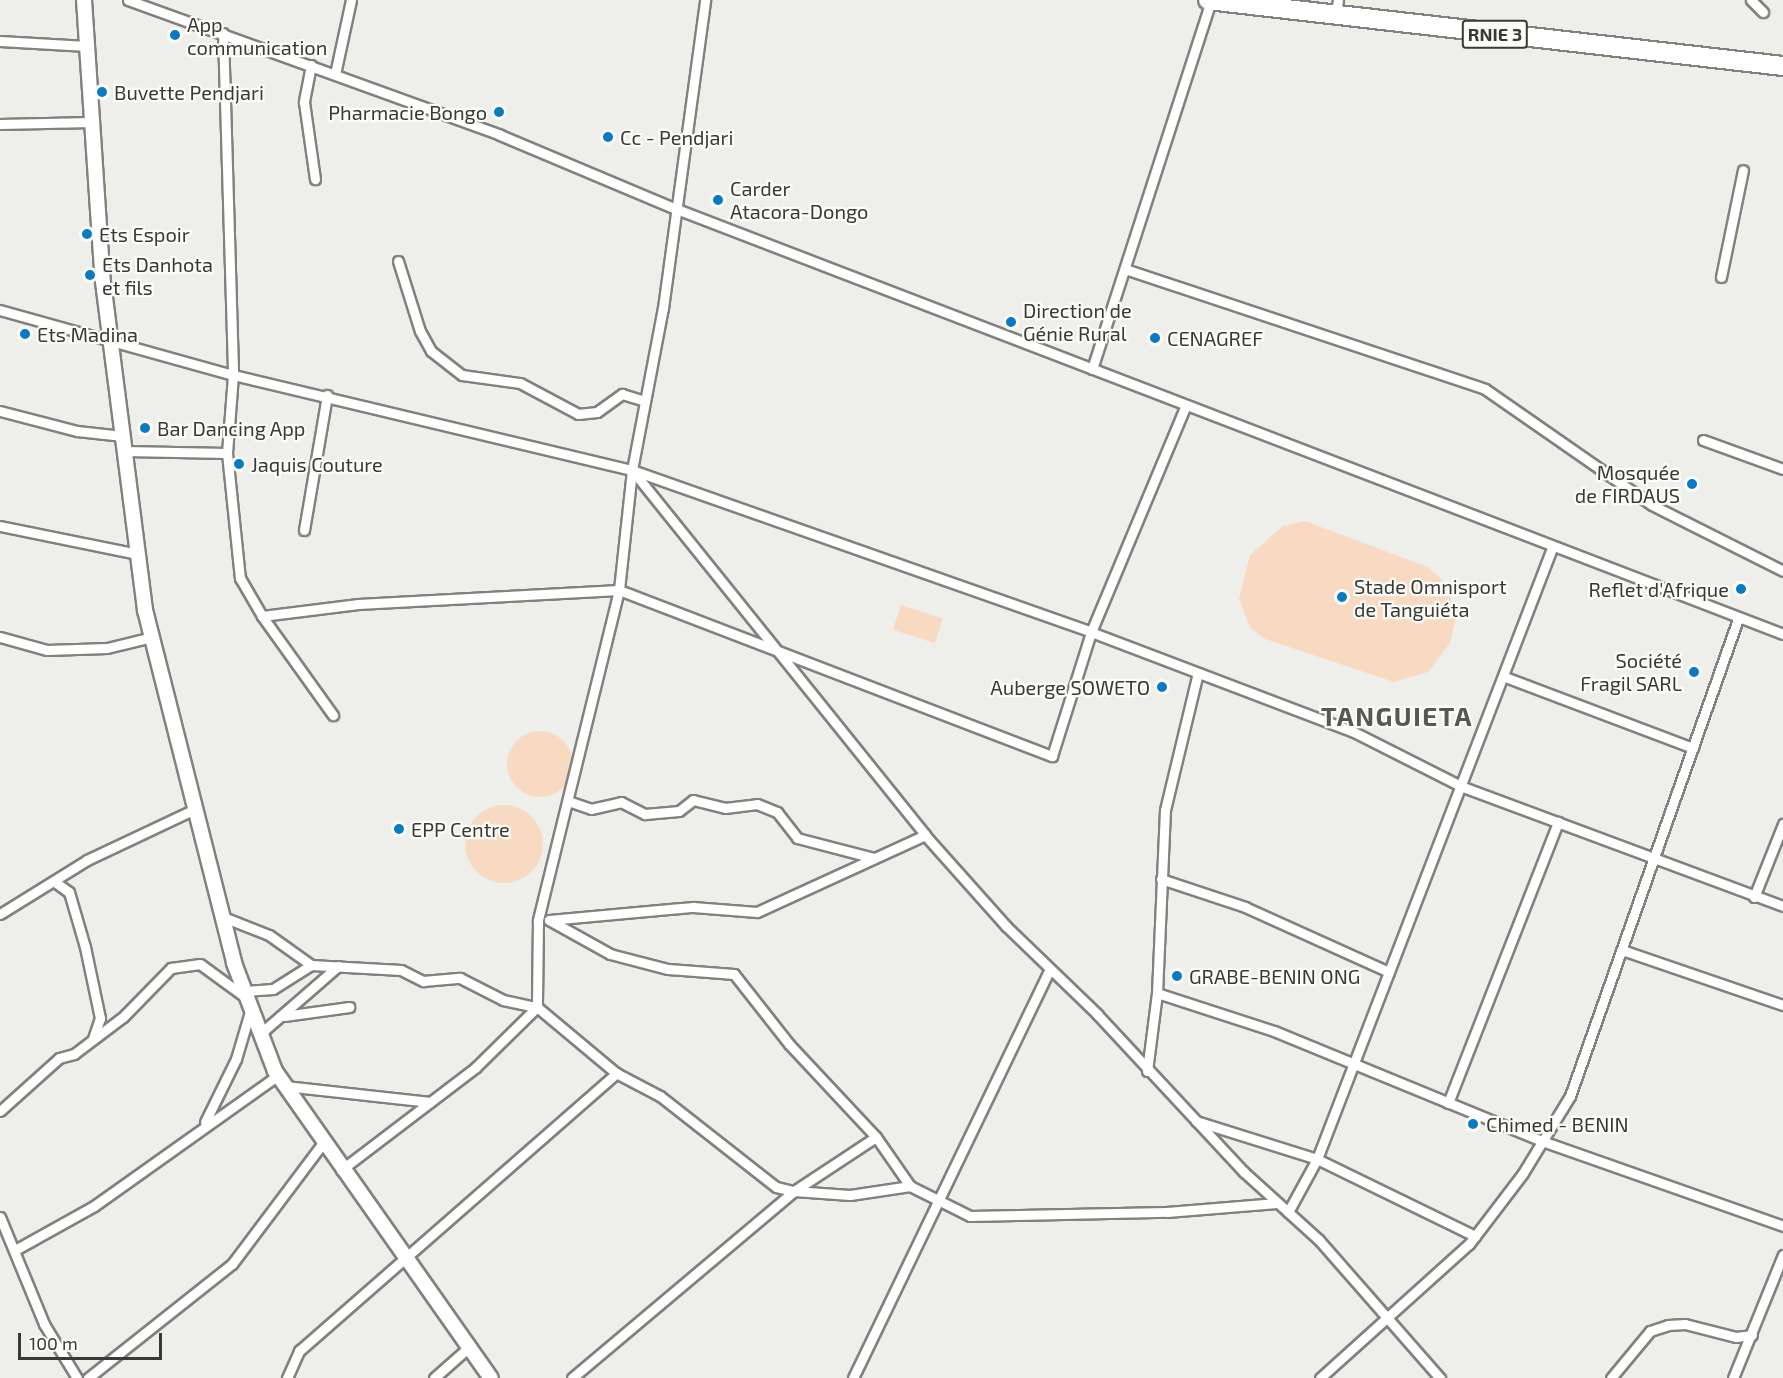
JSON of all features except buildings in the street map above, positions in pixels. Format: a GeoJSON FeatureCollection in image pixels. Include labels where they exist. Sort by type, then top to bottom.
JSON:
{"type":"FeatureCollection","features":[{"type":"Feature","properties":{"kind":"highway","name":"RNIE 3"},"geometry":{"type":"LineString","coordinates":[[1210,0],[1336,8],[1783,66]]}},
{"type":"Feature","properties":{"kind":"street"},"geometry":{"type":"LineString","coordinates":[[84,0],[92,122],[112,342],[138,554],[152,638],[223,917],[248,999],[281,1081],[341,1170],[491,1378]]}},
{"type":"Feature","properties":{"kind":"street"},"geometry":{"type":"LineString","coordinates":[[128,0],[500,135],[674,208],[1552,548],[1783,634]]}},
{"type":"Feature","properties":{"kind":"street"},"geometry":{"type":"LineString","coordinates":[[335,74],[351,0]]}},
{"type":"Feature","properties":{"kind":"street"},"geometry":{"type":"LineString","coordinates":[[341,1170],[476,1067],[537,1007],[538,921],[619,590],[632,470],[645,401],[705,0]]}},
{"type":"Feature","properties":{"kind":"street"},"geometry":{"type":"LineString","coordinates":[[1092,369],[1128,270],[1210,0]]}},
{"type":"Feature","properties":{"kind":"street"},"geometry":{"type":"LineString","coordinates":[[1751,0],[1763,12]]}},
{"type":"Feature","properties":{"kind":"street"},"geometry":{"type":"LineString","coordinates":[[223,33],[233,375],[227,453],[240,578],[262,616],[333,715]]}},
{"type":"Feature","properties":{"kind":"street"},"geometry":{"type":"LineString","coordinates":[[0,41],[87,46]]}},
{"type":"Feature","properties":{"kind":"street"},"geometry":{"type":"LineString","coordinates":[[311,65],[304,102],[315,178]]}},
{"type":"Feature","properties":{"kind":"street"},"geometry":{"type":"LineString","coordinates":[[0,124],[92,122]]}},
{"type":"Feature","properties":{"kind":"street"},"geometry":{"type":"LineString","coordinates":[[1721,277],[1743,170]]}},
{"type":"Feature","properties":{"kind":"street"},"geometry":{"type":"LineString","coordinates":[[398,261],[420,331],[431,351],[462,375],[520,383],[578,414],[597,412],[622,394],[645,401]]}},
{"type":"Feature","properties":{"kind":"street"},"geometry":{"type":"LineString","coordinates":[[1128,270],[1485,389],[1652,505],[1783,571]]}},
{"type":"Feature","properties":{"kind":"street"},"geometry":{"type":"LineString","coordinates":[[0,310],[233,375],[327,395],[632,470],[1091,632],[1352,731],[1464,787],[1783,906]]}},
{"type":"Feature","properties":{"kind":"street"},"geometry":{"type":"LineString","coordinates":[[304,530],[327,395]]}},
{"type":"Feature","properties":{"kind":"street"},"geometry":{"type":"LineString","coordinates":[[262,616],[358,604],[619,590],[771,644],[1052,756],[1091,632],[1186,405]]}},
{"type":"Feature","properties":{"kind":"street"},"geometry":{"type":"LineString","coordinates":[[0,411],[77,431],[123,436]]}},
{"type":"Feature","properties":{"kind":"street"},"geometry":{"type":"LineString","coordinates":[[1703,440],[1783,469]]}},
{"type":"Feature","properties":{"kind":"street"},"geometry":{"type":"LineString","coordinates":[[125,451],[227,453]]}},
{"type":"Feature","properties":{"kind":"street"},"geometry":{"type":"LineString","coordinates":[[632,470],[925,835],[1048,972],[1097,1014],[1194,1120],[1288,1212],[1440,1378]]}},
{"type":"Feature","properties":{"kind":"street"},"geometry":{"type":"LineString","coordinates":[[0,526],[138,554]]}},
{"type":"Feature","properties":{"kind":"street"},"geometry":{"type":"LineString","coordinates":[[1288,1212],[1317,1159],[1351,1065],[1464,787],[1552,548]]}},
{"type":"Feature","properties":{"kind":"street"},"geometry":{"type":"LineString","coordinates":[[1320,1378],[1385,1316],[1475,1236],[1542,1141],[1570,1096],[1738,619]]}},
{"type":"Feature","properties":{"kind":"street"},"geometry":{"type":"LineString","coordinates":[[0,637],[47,650],[107,648],[152,638]]}},
{"type":"Feature","properties":{"kind":"street"},"geometry":{"type":"LineString","coordinates":[[1147,1071],[1157,993],[1165,810],[1198,674]]}},
{"type":"Feature","properties":{"kind":"street"},"geometry":{"type":"LineString","coordinates":[[1505,677],[1693,748]]}},
{"type":"Feature","properties":{"kind":"street"},"geometry":{"type":"LineString","coordinates":[[568,801],[591,808],[621,802],[645,814],[679,811],[693,800],[725,808],[758,804],[777,812],[797,838],[875,858]]}},
{"type":"Feature","properties":{"kind":"street"},"geometry":{"type":"LineString","coordinates":[[0,914],[55,882],[87,860],[195,809]]}},
{"type":"Feature","properties":{"kind":"street"},"geometry":{"type":"LineString","coordinates":[[1448,1103],[1558,822]]}},
{"type":"Feature","properties":{"kind":"street"},"geometry":{"type":"LineString","coordinates":[[1754,897],[1783,824]]}},
{"type":"Feature","properties":{"kind":"street"},"geometry":{"type":"LineString","coordinates":[[538,921],[693,908],[757,912],[925,835]]}},
{"type":"Feature","properties":{"kind":"street"},"geometry":{"type":"LineString","coordinates":[[1161,879],[1245,907],[1389,972]]}},
{"type":"Feature","properties":{"kind":"street"},"geometry":{"type":"LineString","coordinates":[[55,882],[69,892],[85,948],[100,1018],[92,1041]]}},
{"type":"Feature","properties":{"kind":"street"},"geometry":{"type":"LineString","coordinates":[[223,917],[269,935],[311,965],[401,970],[423,981],[460,978],[503,1000],[537,1007],[616,1073],[660,1096],[776,1187],[794,1191],[850,1195],[910,1186]]}},
{"type":"Feature","properties":{"kind":"street"},"geometry":{"type":"LineString","coordinates":[[549,920],[610,954],[668,969],[734,974],[789,1044],[876,1137],[910,1186],[970,1216],[1167,1212],[1277,1203]]}},
{"type":"Feature","properties":{"kind":"street"},"geometry":{"type":"LineString","coordinates":[[1622,951],[1783,1005]]}},
{"type":"Feature","properties":{"kind":"street"},"geometry":{"type":"LineString","coordinates":[[0,1111],[59,1058],[92,1041],[171,968],[200,964],[248,999]]}},
{"type":"Feature","properties":{"kind":"street"},"geometry":{"type":"LineString","coordinates":[[248,999],[273,989],[311,965]]}},
{"type":"Feature","properties":{"kind":"street"},"geometry":{"type":"LineString","coordinates":[[261,1033],[284,1016],[338,966]]}},
{"type":"Feature","properties":{"kind":"street"},"geometry":{"type":"LineString","coordinates":[[853,1378],[1048,972]]}},
{"type":"Feature","properties":{"kind":"street"},"geometry":{"type":"LineString","coordinates":[[1157,993],[1274,1031],[1351,1065],[1542,1141],[1783,1226]]}},
{"type":"Feature","properties":{"kind":"street"},"geometry":{"type":"LineString","coordinates":[[204,1124],[236,1059],[248,999]]}},
{"type":"Feature","properties":{"kind":"street"},"geometry":{"type":"LineString","coordinates":[[284,1016],[349,1007]]}},
{"type":"Feature","properties":{"kind":"street"},"geometry":{"type":"LineString","coordinates":[[287,1378],[299,1351],[616,1073]]}},
{"type":"Feature","properties":{"kind":"street"},"geometry":{"type":"LineString","coordinates":[[15,1250],[94,1206],[204,1124],[281,1081],[430,1102]]}},
{"type":"Feature","properties":{"kind":"street"},"geometry":{"type":"LineString","coordinates":[[1194,1120],[1317,1159],[1475,1236]]}},
{"type":"Feature","properties":{"kind":"street"},"geometry":{"type":"LineString","coordinates":[[572,1378],[794,1191],[876,1137]]}},
{"type":"Feature","properties":{"kind":"street"},"geometry":{"type":"LineString","coordinates":[[88,1378],[232,1264],[323,1143]]}},
{"type":"Feature","properties":{"kind":"street"},"geometry":{"type":"LineString","coordinates":[[0,1217],[44,1324],[77,1378]]}},
{"type":"Feature","properties":{"kind":"street"},"geometry":{"type":"LineString","coordinates":[[1733,1378],[1783,1255]]}},
{"type":"Feature","properties":{"kind":"street"},"geometry":{"type":"LineString","coordinates":[[1611,1378],[1650,1331],[1668,1325],[1685,1324],[1736,1337],[1752,1335]]}},
{"type":"Feature","properties":{"kind":"street"},"geometry":{"type":"LineString","coordinates":[[434,1378],[468,1348]]}},
{"type":"Feature","properties":{"kind":"shaded area"},"geometry":{"type":"Polygon","coordinates":[[[1305,521],[1428,567],[1448,585],[1455,621],[1450,643],[1428,672],[1394,682],[1265,639],[1250,627],[1239,599],[1250,555],[1283,526],[1305,521]]]}},
{"type":"Feature","properties":{"kind":"shaded area"},"geometry":{"type":"Polygon","coordinates":[[[901,605],[943,619],[935,643],[893,630],[901,605]]]}},
{"type":"Feature","properties":{"kind":"shaded area"},"geometry":{"type":"Polygon","coordinates":[[[540,731],[553,734],[563,741],[570,751],[573,764],[570,777],[563,787],[553,794],[540,797],[527,794],[517,787],[510,777],[507,764],[510,751],[517,741],[527,734],[540,731]]]}},
{"type":"Feature","properties":{"kind":"shaded area"},"geometry":{"type":"Polygon","coordinates":[[[504,805],[519,808],[531,817],[540,829],[543,844],[540,859],[531,871],[519,880],[504,883],[489,880],[477,871],[468,859],[465,844],[468,829],[477,817],[489,808],[504,805]]]}},
{"type":"Feature","properties":{"kind":"place","name":"App communication"},"geometry":{"type":"Point","coordinates":[175,35]}},
{"type":"Feature","properties":{"kind":"place","name":"Buvette Pendjari"},"geometry":{"type":"Point","coordinates":[102,92]}},
{"type":"Feature","properties":{"kind":"place","name":"Pharmacie Bongo"},"geometry":{"type":"Point","coordinates":[499,112]}},
{"type":"Feature","properties":{"kind":"place","name":"Cc - Pendjari"},"geometry":{"type":"Point","coordinates":[608,137]}},
{"type":"Feature","properties":{"kind":"place","name":"Carder Atacora-Dongo"},"geometry":{"type":"Point","coordinates":[718,200]}},
{"type":"Feature","properties":{"kind":"place","name":"Ets Espoir"},"geometry":{"type":"Point","coordinates":[87,234]}},
{"type":"Feature","properties":{"kind":"place","name":"Ets Danhota et fils"},"geometry":{"type":"Point","coordinates":[90,275]}},
{"type":"Feature","properties":{"kind":"place","name":"Direction de Génie Rural"},"geometry":{"type":"Point","coordinates":[1011,322]}},
{"type":"Feature","properties":{"kind":"place","name":"Ets Madina"},"geometry":{"type":"Point","coordinates":[25,334]}},
{"type":"Feature","properties":{"kind":"place","name":"CENAGREF"},"geometry":{"type":"Point","coordinates":[1155,338]}},
{"type":"Feature","properties":{"kind":"place","name":"Bar Dancing App"},"geometry":{"type":"Point","coordinates":[145,428]}},
{"type":"Feature","properties":{"kind":"place","name":"Jaquis Couture"},"geometry":{"type":"Point","coordinates":[239,464]}},
{"type":"Feature","properties":{"kind":"place","name":"Mosquée de FIRDAUS"},"geometry":{"type":"Point","coordinates":[1692,484]}},
{"type":"Feature","properties":{"kind":"place","name":"Reflet d'Afrique"},"geometry":{"type":"Point","coordinates":[1741,589]}},
{"type":"Feature","properties":{"kind":"place","name":"Stade Omnisport de Tanguiéta"},"geometry":{"type":"Point","coordinates":[1342,597]}},
{"type":"Feature","properties":{"kind":"place","name":"Société Fragil SARL"},"geometry":{"type":"Point","coordinates":[1694,672]}},
{"type":"Feature","properties":{"kind":"place","name":"Auberge SOWETO"},"geometry":{"type":"Point","coordinates":[1162,687]}},
{"type":"Feature","properties":{"kind":"place","name":"EPP Centre"},"geometry":{"type":"Point","coordinates":[399,829]}},
{"type":"Feature","properties":{"kind":"place","name":"GRABE-BENIN ONG"},"geometry":{"type":"Point","coordinates":[1177,976]}},
{"type":"Feature","properties":{"kind":"place","name":"Chimed - BENIN"},"geometry":{"type":"Point","coordinates":[1473,1124]}},
{"type":"Feature","properties":{"kind":"district","name":"TANGUIETA"},"geometry":{"type":"Point","coordinates":[1397,716]}}]}
